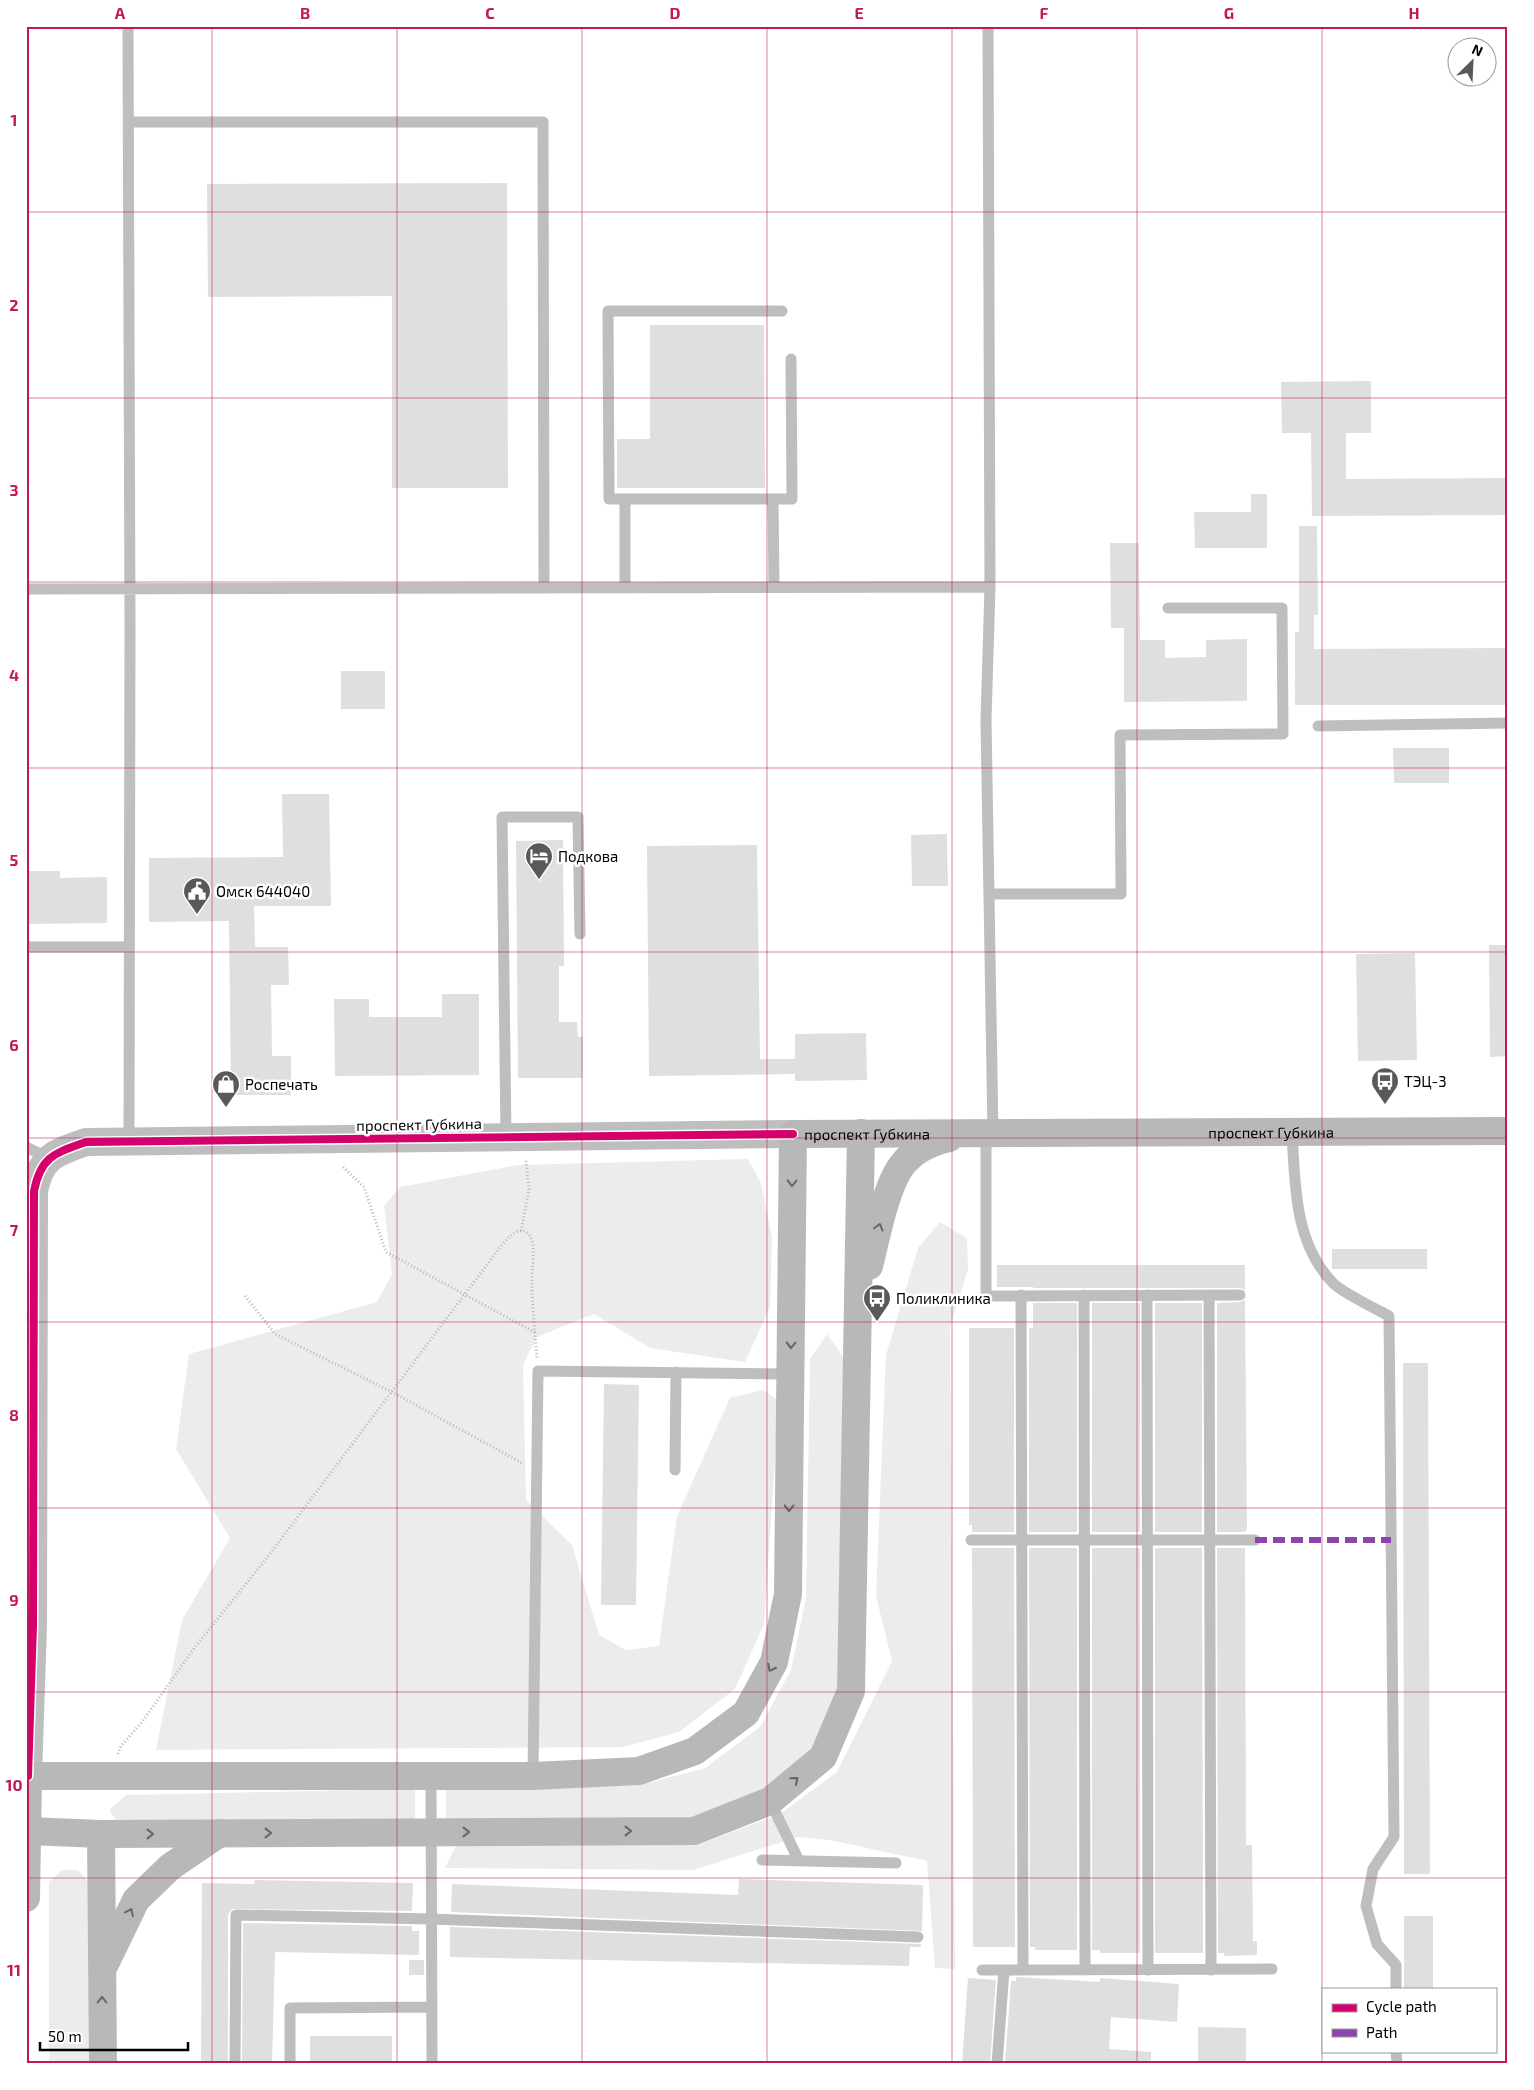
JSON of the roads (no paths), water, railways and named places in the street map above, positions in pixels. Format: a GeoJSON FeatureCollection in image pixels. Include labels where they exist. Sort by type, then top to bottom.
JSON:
{"type":"FeatureCollection","features":[{"type":"Feature","properties":{"kind":"main road","name":"проспект Губкина"},"geometry":{"type":"LineString","coordinates":[[793,1134],[1508,1131]]}},
{"type":"Feature","properties":{"kind":"main road"},"geometry":{"type":"LineString","coordinates":[[27,1831],[101,1834],[694,1831],[770,1801],[823,1757],[851,1691],[861,1133]]}},
{"type":"Feature","properties":{"kind":"main road"},"geometry":{"type":"LineString","coordinates":[[858,1308],[888,1196],[903,1164],[929,1143],[982,1133]]}},
{"type":"Feature","properties":{"kind":"main road"},"geometry":{"type":"LineString","coordinates":[[26,1898],[28,1776],[533,1776],[639,1771],[695,1751],[746,1713],[774,1662],[788,1594],[793,1134]]}},
{"type":"Feature","properties":{"kind":"main road"},"geometry":{"type":"LineString","coordinates":[[102,1972],[136,1900],[170,1867],[220,1833]]}},
{"type":"Feature","properties":{"kind":"main road"},"geometry":{"type":"LineString","coordinates":[[101,1834],[103,2064]]}},
{"type":"Feature","properties":{"kind":"street","name":"проспект Губкина"},"geometry":{"type":"LineString","coordinates":[[38,1152],[86,1142],[793,1134]]}},
{"type":"Feature","properties":{"kind":"street"},"geometry":{"type":"LineString","coordinates":[[28,1776],[34,1625],[34,1191],[38,1174],[38,1152]]}},
{"type":"Feature","properties":{"kind":"lane"},"geometry":{"type":"LineString","coordinates":[[128,26],[129,1141]]}},
{"type":"Feature","properties":{"kind":"lane"},"geometry":{"type":"LineString","coordinates":[[988,26],[990,587],[986,720],[989,894],[982,1133],[986,1296],[1240,1295]]}},
{"type":"Feature","properties":{"kind":"lane"},"geometry":{"type":"LineString","coordinates":[[128,122],[543,122],[544,588]]}},
{"type":"Feature","properties":{"kind":"lane"},"geometry":{"type":"LineString","coordinates":[[782,311],[608,311],[609,499],[792,498],[791,359]]}},
{"type":"Feature","properties":{"kind":"lane"},"geometry":{"type":"LineString","coordinates":[[625,499],[625,588]]}},
{"type":"Feature","properties":{"kind":"lane"},"geometry":{"type":"LineString","coordinates":[[773,499],[774,587]]}},
{"type":"Feature","properties":{"kind":"lane"},"geometry":{"type":"LineString","coordinates":[[26,589],[990,587]]}},
{"type":"Feature","properties":{"kind":"lane"},"geometry":{"type":"LineString","coordinates":[[989,894],[1121,894],[1120,735],[1283,734],[1282,608],[1168,608]]}},
{"type":"Feature","properties":{"kind":"lane"},"geometry":{"type":"LineString","coordinates":[[1318,726],[1508,723]]}},
{"type":"Feature","properties":{"kind":"lane"},"geometry":{"type":"LineString","coordinates":[[514,1137],[502,818],[578,817],[580,934]]}},
{"type":"Feature","properties":{"kind":"lane"},"geometry":{"type":"LineString","coordinates":[[26,947],[129,947]]}},
{"type":"Feature","properties":{"kind":"lane"},"geometry":{"type":"LineString","coordinates":[[1292,1132],[1297,1205],[1310,1252],[1334,1284],[1389,1316],[1394,1836],[1373,1869],[1366,1906],[1377,1944],[1396,1965],[1396,1988]]}},
{"type":"Feature","properties":{"kind":"lane"},"geometry":{"type":"LineString","coordinates":[[1021,1295],[1022,1970]]}},
{"type":"Feature","properties":{"kind":"lane"},"geometry":{"type":"LineString","coordinates":[[1084,1295],[1086,1970]]}},
{"type":"Feature","properties":{"kind":"lane"},"geometry":{"type":"LineString","coordinates":[[1146,1295],[1148,1970]]}},
{"type":"Feature","properties":{"kind":"lane"},"geometry":{"type":"LineString","coordinates":[[1209,1295],[1211,1970]]}},
{"type":"Feature","properties":{"kind":"lane"},"geometry":{"type":"LineString","coordinates":[[533,1776],[538,1371],[790,1374]]}},
{"type":"Feature","properties":{"kind":"lane"},"geometry":{"type":"LineString","coordinates":[[675,1470],[676,1372]]}},
{"type":"Feature","properties":{"kind":"lane"},"geometry":{"type":"LineString","coordinates":[[970,1540],[1256,1540]]}},
{"type":"Feature","properties":{"kind":"lane"},"geometry":{"type":"LineString","coordinates":[[431,1776],[432,2064]]}},
{"type":"Feature","properties":{"kind":"lane"},"geometry":{"type":"LineString","coordinates":[[770,1801],[799,1861]]}},
{"type":"Feature","properties":{"kind":"lane"},"geometry":{"type":"LineString","coordinates":[[762,1860],[896,1863]]}},
{"type":"Feature","properties":{"kind":"lane"},"geometry":{"type":"LineString","coordinates":[[235,2064],[236,1915],[431,1919],[918,1937]]}},
{"type":"Feature","properties":{"kind":"lane"},"geometry":{"type":"LineString","coordinates":[[982,1970],[1272,1970]]}},
{"type":"Feature","properties":{"kind":"lane"},"geometry":{"type":"LineString","coordinates":[[997,2064],[1004,1970]]}},
{"type":"Feature","properties":{"kind":"lane"},"geometry":{"type":"LineString","coordinates":[[290,2064],[290,2008],[432,2007]]}},
{"type":"Feature","properties":{"kind":"place","name":"Подкова"},"geometry":{"type":"Point","coordinates":[539,880]}},
{"type":"Feature","properties":{"kind":"place","name":"Омск 644040"},"geometry":{"type":"Point","coordinates":[197,915]}},
{"type":"Feature","properties":{"kind":"place","name":"ТЭЦ-3"},"geometry":{"type":"Point","coordinates":[1385,1105]}},
{"type":"Feature","properties":{"kind":"place","name":"Роспечать"},"geometry":{"type":"Point","coordinates":[226,1108]}},
{"type":"Feature","properties":{"kind":"place","name":"Поликлиника"},"geometry":{"type":"Point","coordinates":[877,1322]}}]}
